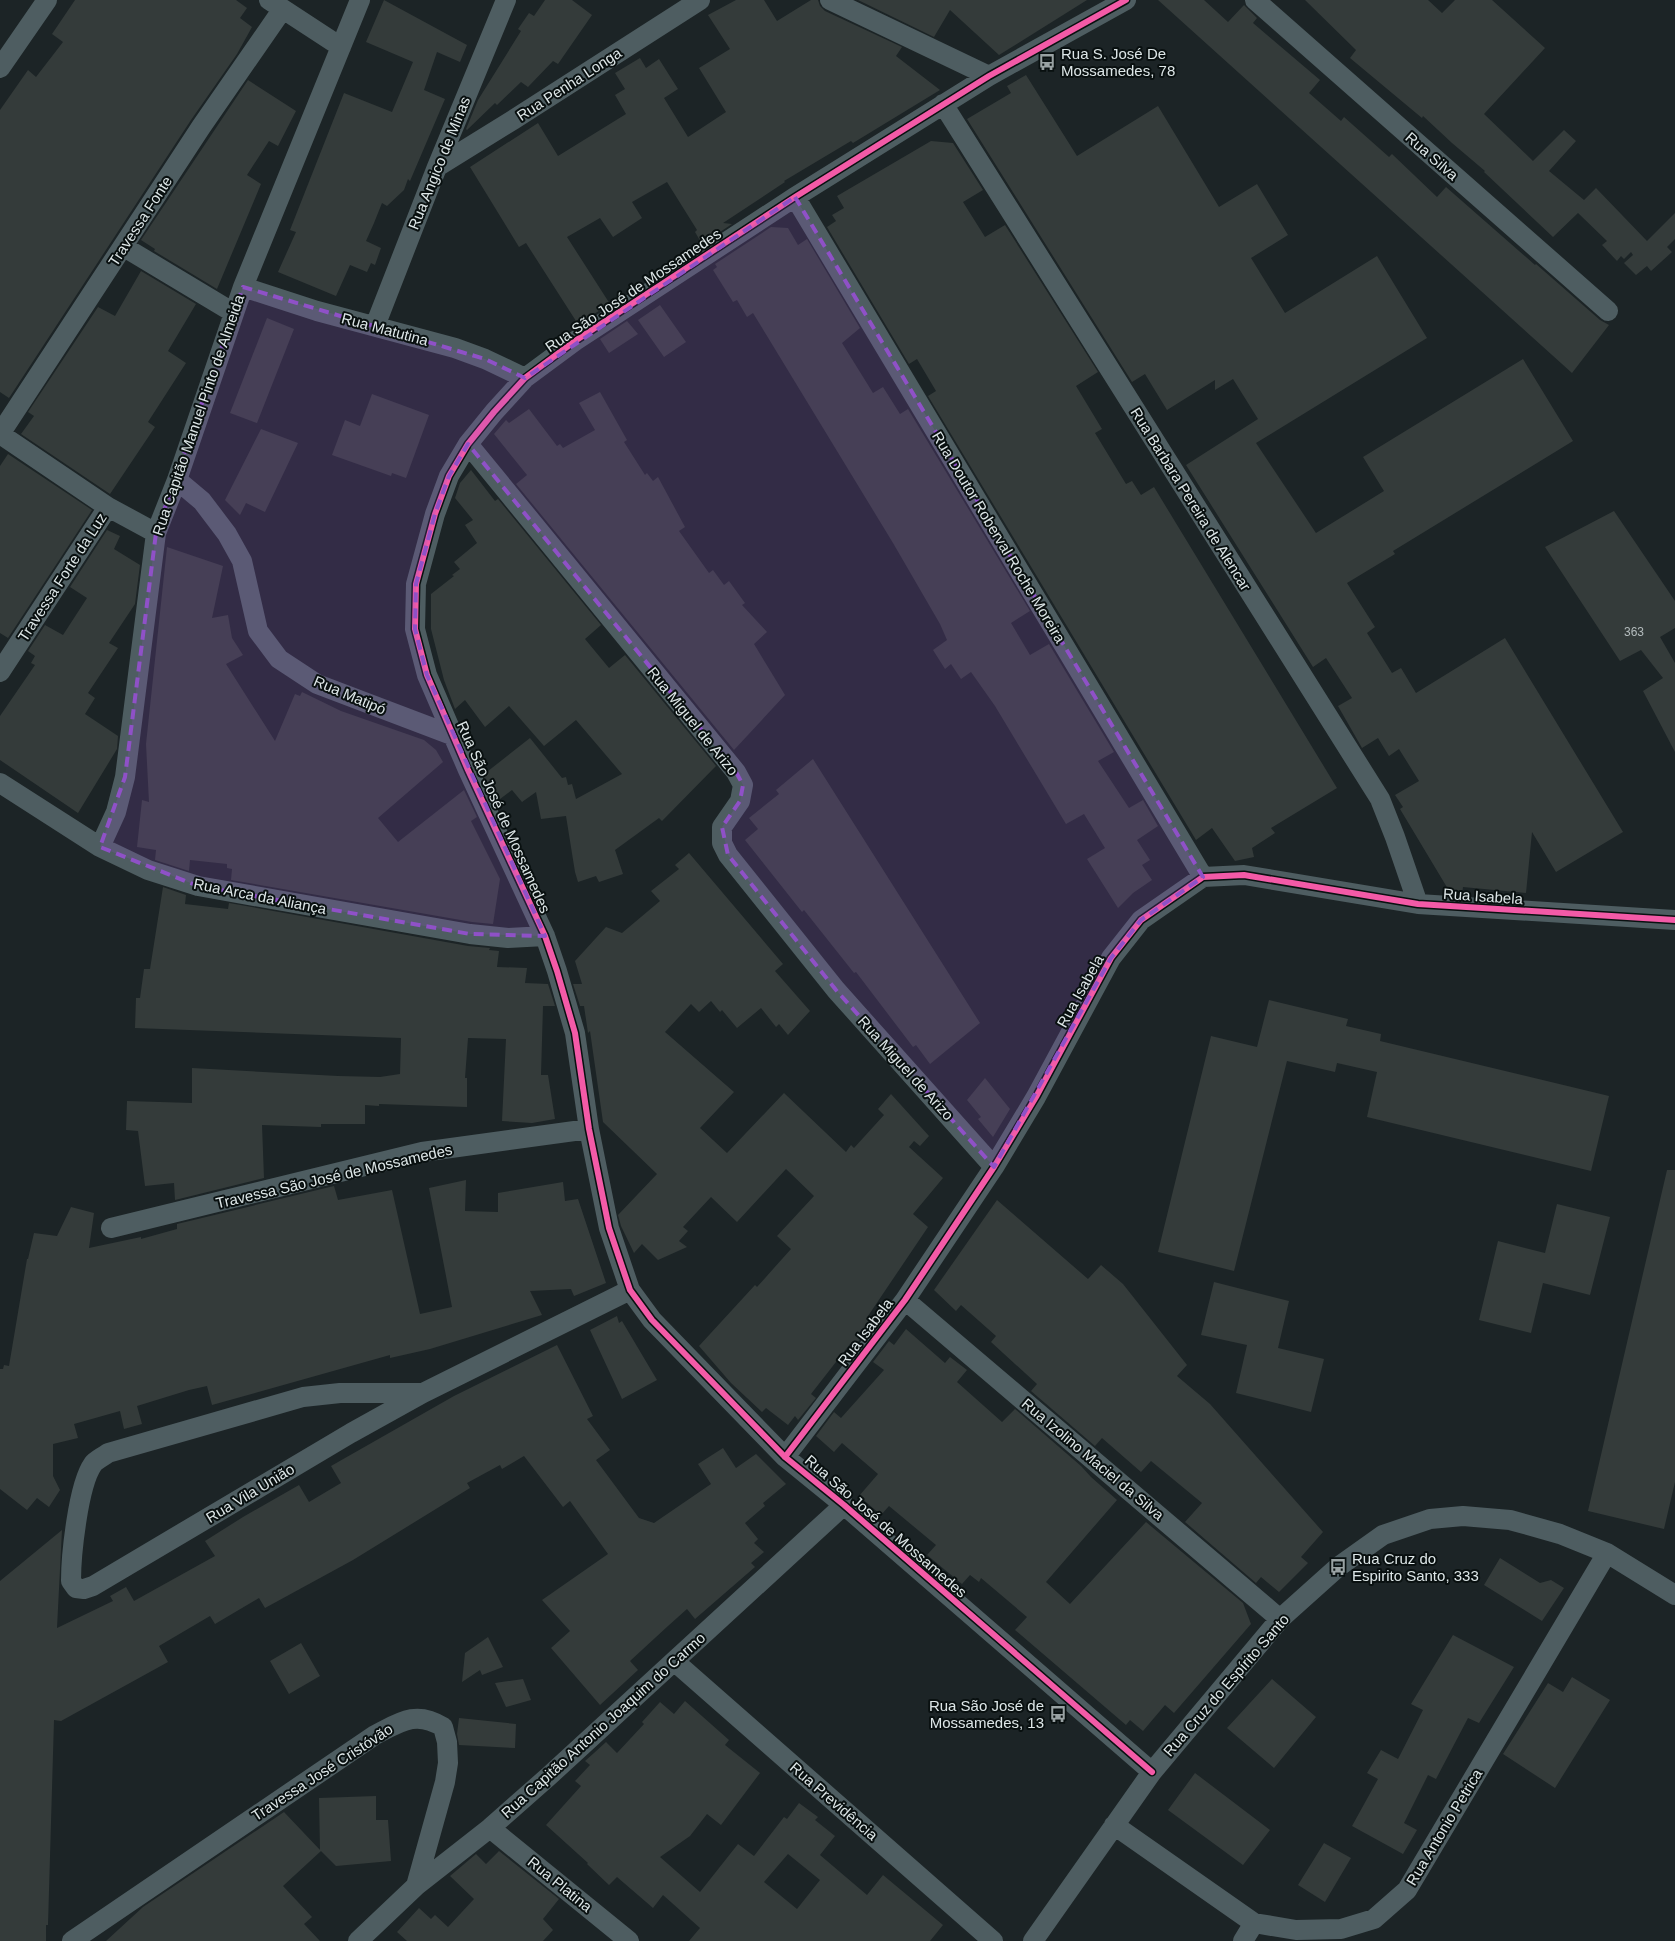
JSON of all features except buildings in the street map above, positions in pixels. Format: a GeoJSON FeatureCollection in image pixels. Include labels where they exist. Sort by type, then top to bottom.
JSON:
{"type":"FeatureCollection","features":[{"type":"Feature","properties":{"kind":"street"},"geometry":{"type":"LineString","coordinates":[[0,68],[46,0]]}},
{"type":"Feature","properties":{"kind":"street","name":"Rua Capitão Manuel Pinto de Almeida"},"geometry":{"type":"LineString","coordinates":[[100,847],[116,812],[125,777],[156,533],[177,480],[243,287],[360,0]]}},
{"type":"Feature","properties":{"kind":"street","name":"Rua Angico de Minas"},"geometry":{"type":"LineString","coordinates":[[375,326],[436,167],[506,0]]}},
{"type":"Feature","properties":{"kind":"street","name":"Rua Penha Longa"},"geometry":{"type":"LineString","coordinates":[[436,167],[514,120],[700,0]]}},
{"type":"Feature","properties":{"kind":"street"},"geometry":{"type":"LineString","coordinates":[[830,0],[989,76]]}},
{"type":"Feature","properties":{"kind":"street","name":"Rua São José de Mossamedes"},"geometry":{"type":"LineString","coordinates":[[1126,0],[989,76],[943,104],[575,341],[525,378],[468,444],[449,476],[435,514],[416,584],[415,629],[427,675],[545,936],[557,971],[575,1033],[589,1129],[610,1228],[630,1290],[652,1320],[785,1457],[844,1505],[1152,1772]]}},
{"type":"Feature","properties":{"kind":"street","name":"Rua Silva"},"geometry":{"type":"LineString","coordinates":[[1255,0],[1608,311]]}},
{"type":"Feature","properties":{"kind":"street"},"geometry":{"type":"LineString","coordinates":[[276,5],[340,47]]}},
{"type":"Feature","properties":{"kind":"street","name":"Travessa Fonte"},"geometry":{"type":"LineString","coordinates":[[0,434],[124,247],[276,5]]}},
{"type":"Feature","properties":{"kind":"street","name":"Rua Barbara Pereira de Alencar"},"geometry":{"type":"LineString","coordinates":[[943,104],[1380,799],[1418,904]]}},
{"type":"Feature","properties":{"kind":"street","name":"Rua Doutor Roberval Roche Moreira"},"geometry":{"type":"LineString","coordinates":[[795,198],[1203,877]]}},
{"type":"Feature","properties":{"kind":"street"},"geometry":{"type":"LineString","coordinates":[[124,247],[234,313]]}},
{"type":"Feature","properties":{"kind":"street","name":"Rua Matutina"},"geometry":{"type":"LineString","coordinates":[[243,287],[317,311],[455,348],[485,359],[525,378]]}},
{"type":"Feature","properties":{"kind":"street"},"geometry":{"type":"LineString","coordinates":[[0,434],[108,507],[156,533]]}},
{"type":"Feature","properties":{"kind":"street","name":"Rua Miguel de Arizo"},"geometry":{"type":"LineString","coordinates":[[468,444],[736,772],[743,785],[740,801],[722,827],[722,843],[728,855],[836,990],[994,1167]]}},
{"type":"Feature","properties":{"kind":"street","name":"Rua Matipó"},"geometry":{"type":"LineString","coordinates":[[177,480],[202,501],[227,534],[242,561],[258,631],[279,659],[316,684],[454,736]]}},
{"type":"Feature","properties":{"kind":"street","name":"Travessa Forte da Luz"},"geometry":{"type":"LineString","coordinates":[[0,672],[108,507]]}},
{"type":"Feature","properties":{"kind":"street","name":"Rua Arca da Aliança"},"geometry":{"type":"LineString","coordinates":[[0,783],[100,847],[148,870],[198,886],[470,934],[508,938],[545,936]]}},
{"type":"Feature","properties":{"kind":"street","name":"Rua Isabela"},"geometry":{"type":"LineString","coordinates":[[785,1457],[905,1300],[994,1167],[1036,1097],[1111,958],[1141,920],[1203,877],[1244,875],[1418,904],[1675,920]]}},
{"type":"Feature","properties":{"kind":"street","name":"Travessa São José de Mossamedes"},"geometry":{"type":"LineString","coordinates":[[110,1228],[422,1152],[589,1129]]}},
{"type":"Feature","properties":{"kind":"street","name":"Rua Vila União"},"geometry":{"type":"LineString","coordinates":[[423,1393],[340,1393],[303,1396],[108,1454],[93,1463],[85,1480],[78,1518],[71,1581],[76,1588],[84,1589],[93,1586],[351,1433],[423,1393],[630,1290]]}},
{"type":"Feature","properties":{"kind":"street","name":"Rua Izolino Maciel da Silva"},"geometry":{"type":"LineString","coordinates":[[905,1300],[1280,1619]]}},
{"type":"Feature","properties":{"kind":"street","name":"Rua Capitão Antonio Joaquim do Carmo"},"geometry":{"type":"LineString","coordinates":[[363,1939],[416,1886],[490,1828],[550,1776],[844,1505]]}},
{"type":"Feature","properties":{"kind":"street","name":"Rua Cruz do Espírito Santo"},"geometry":{"type":"LineString","coordinates":[[1033,1941],[1152,1772],[1280,1619],[1338,1567],[1383,1535],[1430,1519],[1463,1516],[1510,1520],[1560,1534],[1607,1553],[1675,1595]]}},
{"type":"Feature","properties":{"kind":"street","name":"Rua Antonio Petrica"},"geometry":{"type":"LineString","coordinates":[[1114,1824],[1254,1923],[1296,1930],[1341,1929],[1374,1919],[1407,1890],[1607,1553]]}},
{"type":"Feature","properties":{"kind":"street","name":"Rua Previdência"},"geometry":{"type":"LineString","coordinates":[[674,1661],[993,1941]]}},
{"type":"Feature","properties":{"kind":"street","name":"Travessa José Cristóvão"},"geometry":{"type":"LineString","coordinates":[[72,1941],[375,1735],[402,1721],[418,1718],[432,1720],[442,1727],[447,1742],[448,1763],[445,1782],[416,1886]]}},
{"type":"Feature","properties":{"kind":"street","name":"Rua Platina"},"geometry":{"type":"LineString","coordinates":[[490,1828],[629,1941]]}},
{"type":"Feature","properties":{"kind":"street"},"geometry":{"type":"LineString","coordinates":[[1243,1941],[1254,1923]]}},
{"type":"Feature","properties":{"kind":"highlighted area"},"geometry":{"type":"Polygon","coordinates":[[[795,197],[1203,877],[1141,920],[1111,958],[994,1167],[836,990],[728,855],[722,827],[740,801],[743,785],[736,772],[468,444],[449,476],[435,514],[416,584],[415,629],[427,675],[545,936],[470,934],[198,886],[100,847],[125,777],[156,533],[243,287],[485,359],[525,378],[795,197]]]}},
{"type":"Feature","properties":{"kind":"cycle path"},"geometry":{"type":"LineString","coordinates":[[1126,0],[989,76],[795,197],[575,341],[525,378],[468,444],[449,476],[435,514],[416,584],[415,629],[427,675],[468,770],[545,936],[557,971],[575,1033],[589,1129],[609,1228],[630,1290],[652,1320],[785,1457],[844,1505],[1152,1772]]}},
{"type":"Feature","properties":{"kind":"cycle path"},"geometry":{"type":"LineString","coordinates":[[785,1457],[905,1300],[994,1167],[1036,1097],[1111,958],[1141,920],[1203,877],[1244,875],[1418,904],[1675,920]]}},
{"type":"Feature","properties":{"kind":"place","name":"Rua S. José De Mossamedes, 78"},"geometry":{"type":"Point","coordinates":[1047,62]}},
{"type":"Feature","properties":{"kind":"place","name":"Rua Cruz do Espirito Santo, 333"},"geometry":{"type":"Point","coordinates":[1338,1567]}},
{"type":"Feature","properties":{"kind":"place","name":"Rua São José de Mossamedes, 13"},"geometry":{"type":"Point","coordinates":[1058,1714]}}]}
